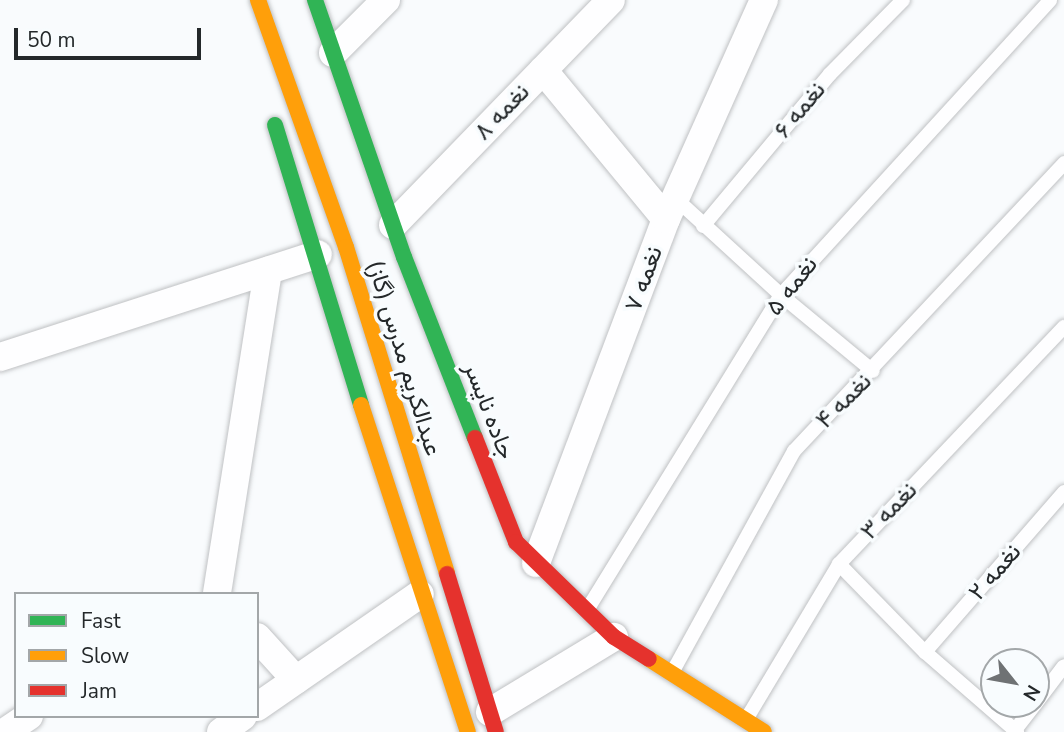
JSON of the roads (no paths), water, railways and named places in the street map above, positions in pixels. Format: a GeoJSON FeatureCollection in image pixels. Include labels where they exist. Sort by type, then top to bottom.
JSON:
{"type":"FeatureCollection","features":[{"type":"Feature","properties":{"kind":"street","name":"عبدالکریم مدرس (گاز)"},"geometry":{"type":"LineString","coordinates":[[258,0],[346,247],[476,727]]}},
{"type":"Feature","properties":{"kind":"street","name":"جاده نایسر"},"geometry":{"type":"LineString","coordinates":[[315,0],[393,225],[516,542],[614,637],[764,732]]}},
{"type":"Feature","properties":{"kind":"street"},"geometry":{"type":"LineString","coordinates":[[333,52],[386,0]]}},
{"type":"Feature","properties":{"kind":"street","name":"نغمه ۸"},"geometry":{"type":"LineString","coordinates":[[393,225],[611,0]]}},
{"type":"Feature","properties":{"kind":"street","name":"نغمه ۷"},"geometry":{"type":"LineString","coordinates":[[536,563],[670,209],[764,0]]}},
{"type":"Feature","properties":{"kind":"street"},"geometry":{"type":"LineString","coordinates":[[543,70],[670,209]]}},
{"type":"Feature","properties":{"kind":"street"},"geometry":{"type":"LineString","coordinates":[[267,102],[318,254],[420,594],[476,727],[614,637]]}},
{"type":"Feature","properties":{"kind":"street"},"geometry":{"type":"LineString","coordinates":[[0,357],[318,254]]}},
{"type":"Feature","properties":{"kind":"street"},"geometry":{"type":"LineString","coordinates":[[217,592],[268,271]]}},
{"type":"Feature","properties":{"kind":"street"},"geometry":{"type":"LineString","coordinates":[[259,706],[420,594]]}},
{"type":"Feature","properties":{"kind":"street"},"geometry":{"type":"LineString","coordinates":[[259,639],[296,680]]}},
{"type":"Feature","properties":{"kind":"street"},"geometry":{"type":"LineString","coordinates":[[5,732],[26,718]]}},
{"type":"Feature","properties":{"kind":"street"},"geometry":{"type":"LineString","coordinates":[[220,732],[240,718]]}},
{"type":"Feature","properties":{"kind":"lane","name":"نغمه ۶"},"geometry":{"type":"LineString","coordinates":[[703,226],[830,74],[903,0]]}},
{"type":"Feature","properties":{"kind":"lane","name":"نغمه ۵"},"geometry":{"type":"LineString","coordinates":[[586,611],[781,295],[1049,0]]}},
{"type":"Feature","properties":{"kind":"lane","name":"نغمه ۴"},"geometry":{"type":"LineString","coordinates":[[671,674],[794,452],[873,371],[1064,163]]}},
{"type":"Feature","properties":{"kind":"lane"},"geometry":{"type":"LineString","coordinates":[[670,209],[703,226],[873,371]]}},
{"type":"Feature","properties":{"kind":"lane","name":"نغمه ۳"},"geometry":{"type":"LineString","coordinates":[[746,720],[839,564],[1064,327]]}},
{"type":"Feature","properties":{"kind":"lane","name":"نغمه ۲"},"geometry":{"type":"LineString","coordinates":[[925,652],[1064,492]]}},
{"type":"Feature","properties":{"kind":"lane"},"geometry":{"type":"LineString","coordinates":[[839,564],[925,652],[1016,731]]}},
{"type":"Feature","properties":{"kind":"lane"},"geometry":{"type":"LineString","coordinates":[[1050,685],[1064,666]]}}]}
